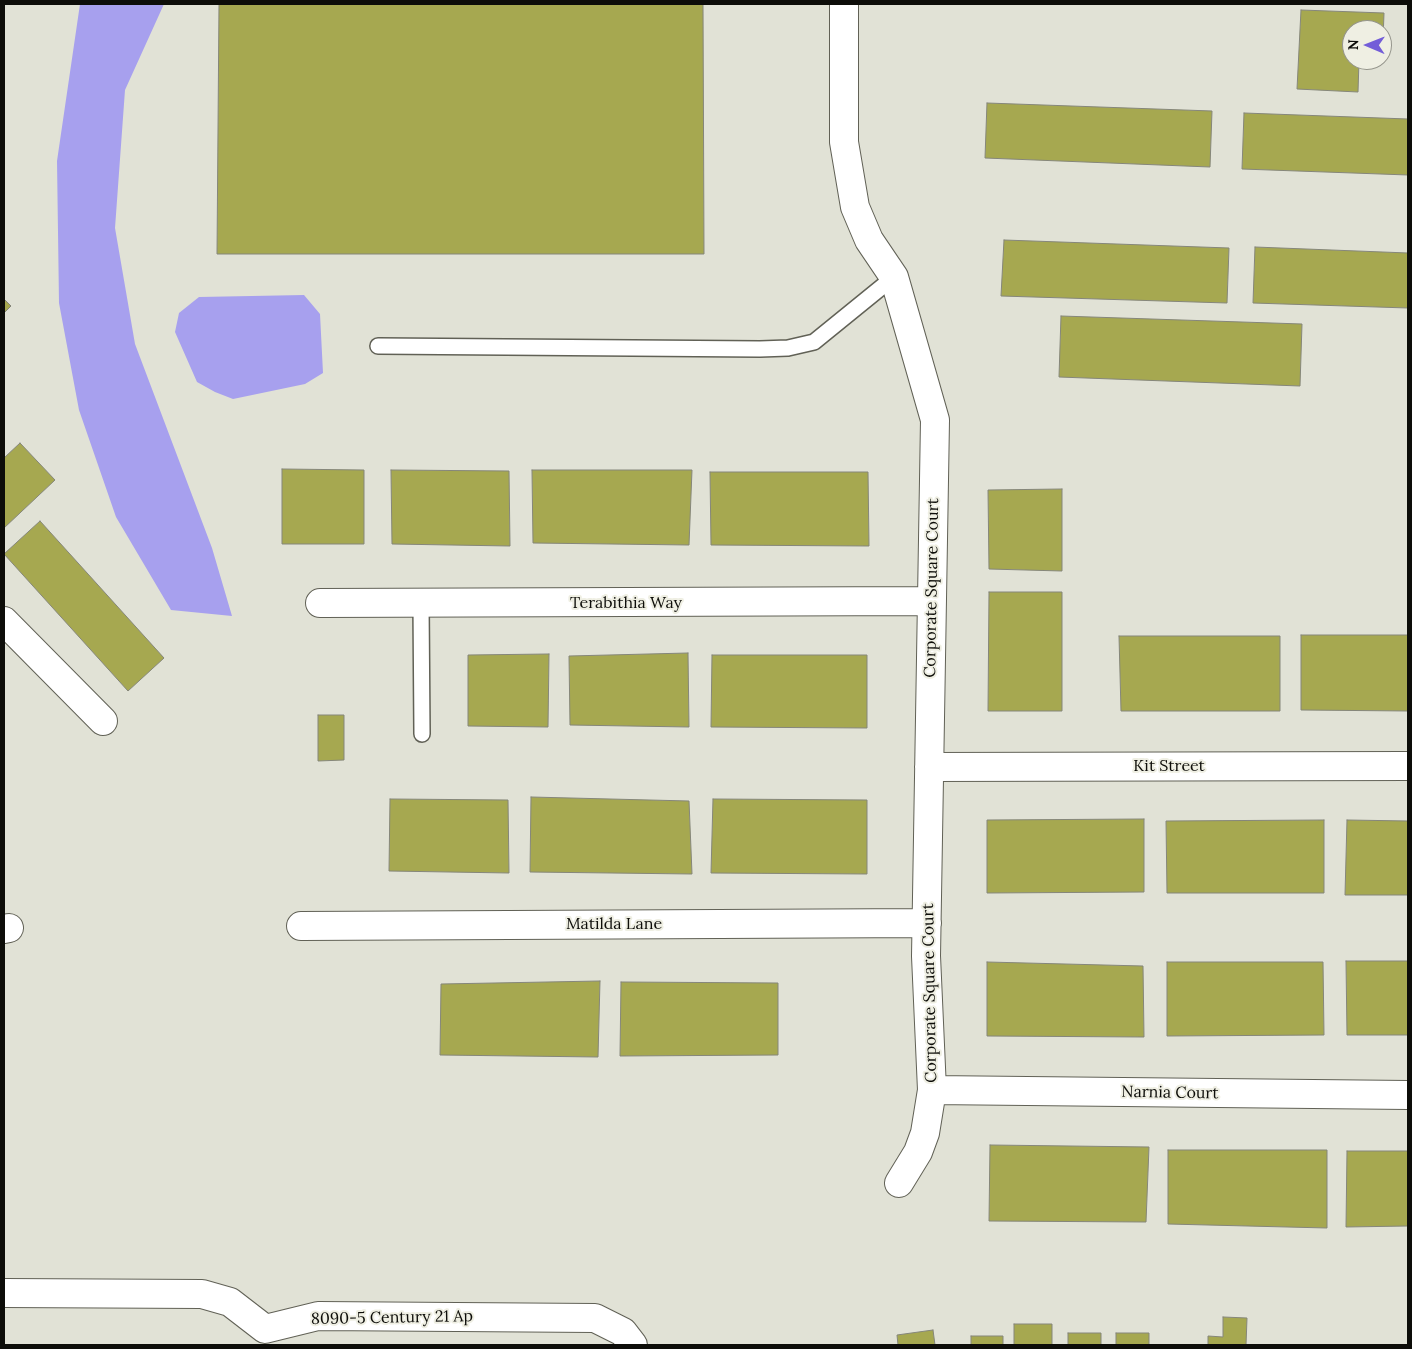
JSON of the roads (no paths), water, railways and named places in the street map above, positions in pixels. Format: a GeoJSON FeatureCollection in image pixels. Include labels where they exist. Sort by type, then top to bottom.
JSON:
{"type":"FeatureCollection","features":[{"type":"Feature","properties":{"kind":"street","name":"Corporate Square Court"},"geometry":{"type":"LineString","coordinates":[[844,4],[844,142],[855,207],[869,240],[894,277],[935,420],[926,956],[932,1090],[925,1133],[918,1152],[899,1183]]}},
{"type":"Feature","properties":{"kind":"street","name":"Terabithia Way"},"geometry":{"type":"LineString","coordinates":[[320,603],[932,602]]}},
{"type":"Feature","properties":{"kind":"street"},"geometry":{"type":"LineString","coordinates":[[4,621],[104,721]]}},
{"type":"Feature","properties":{"kind":"street","name":"Kit Street"},"geometry":{"type":"LineString","coordinates":[[929,767],[1408,766]]}},
{"type":"Feature","properties":{"kind":"street","name":"Matilda Lane"},"geometry":{"type":"LineString","coordinates":[[301,926],[927,923]]}},
{"type":"Feature","properties":{"kind":"street","name":"Narnia Court"},"geometry":{"type":"LineString","coordinates":[[932,1090],[1408,1094]]}},
{"type":"Feature","properties":{"kind":"street","name":"8090-5 Century 21 Ap"},"geometry":{"type":"LineString","coordinates":[[4,1293],[202,1294],[230,1302],[263,1337],[318,1316],[595,1318],[623,1332],[633,1345]]}},
{"type":"Feature","properties":{"kind":"lane"},"geometry":{"type":"LineString","coordinates":[[378,346],[788,348],[814,342],[894,277]]}},
{"type":"Feature","properties":{"kind":"lane"},"geometry":{"type":"LineString","coordinates":[[421,603],[422,734]]}}]}
